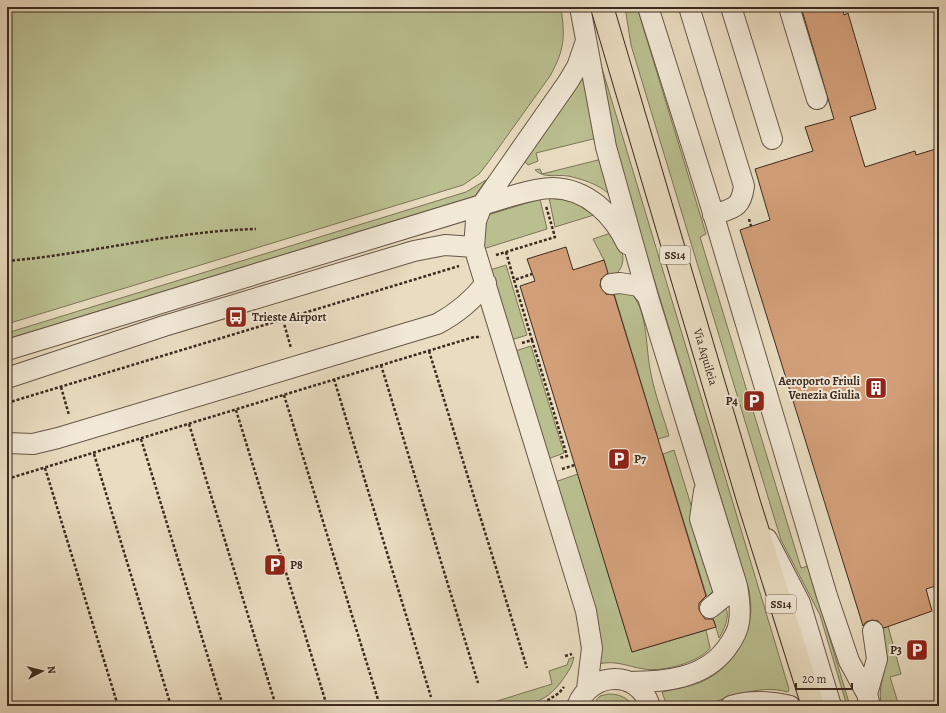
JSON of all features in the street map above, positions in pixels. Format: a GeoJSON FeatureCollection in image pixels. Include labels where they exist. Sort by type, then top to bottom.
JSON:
{"type":"FeatureCollection","features":[{"type":"Feature","properties":{"kind":"main road","name":"Via Aquileia"},"geometry":{"type":"LineString","coordinates":[[602,7],[749,503],[813,706]]}},
{"type":"Feature","properties":{"kind":"lane"},"geometry":{"type":"LineString","coordinates":[[580,7],[606,147],[645,288],[737,586],[740,605],[739,622],[734,639],[722,654],[708,667],[687,676],[656,682],[629,682],[614,678],[599,681],[582,698]]}},
{"type":"Feature","properties":{"kind":"lane"},"geometry":{"type":"LineString","coordinates":[[608,7],[621,70]]}},
{"type":"Feature","properties":{"kind":"lane"},"geometry":{"type":"LineString","coordinates":[[648,7],[713,215],[827,596],[849,661],[868,700]]}},
{"type":"Feature","properties":{"kind":"lane"},"geometry":{"type":"LineString","coordinates":[[689,7],[744,186],[742,200],[735,208],[713,215]]}},
{"type":"Feature","properties":{"kind":"lane"},"geometry":{"type":"LineString","coordinates":[[731,7],[772,139]]}},
{"type":"Feature","properties":{"kind":"lane"},"geometry":{"type":"LineString","coordinates":[[789,7],[816,99]]}},
{"type":"Feature","properties":{"kind":"lane"},"geometry":{"type":"LineString","coordinates":[[582,698],[592,648],[586,611],[474,247],[476,222],[482,205],[568,82],[577,67],[586,40]]}},
{"type":"Feature","properties":{"kind":"lane"},"geometry":{"type":"LineString","coordinates":[[7,350],[482,205],[529,192],[551,188],[567,190],[582,195],[605,211],[621,230],[645,288]]}},
{"type":"Feature","properties":{"kind":"lane"},"geometry":{"type":"LineString","coordinates":[[7,378],[170,324],[414,251],[445,245],[474,247]]}},
{"type":"Feature","properties":{"kind":"lane"},"geometry":{"type":"LineString","coordinates":[[7,443],[33,444],[58,438],[437,324],[461,310],[471,301],[486,283]]}},
{"type":"Feature","properties":{"kind":"lane"},"geometry":{"type":"LineString","coordinates":[[611,284],[620,283],[645,288]]}},
{"type":"Feature","properties":{"kind":"lane"},"geometry":{"type":"LineString","coordinates":[[705,483],[700,519],[725,596],[710,608]]}},
{"type":"Feature","properties":{"kind":"lane"},"geometry":{"type":"LineString","coordinates":[[749,503],[800,603],[831,706]]}},
{"type":"Feature","properties":{"kind":"lane"},"geometry":{"type":"LineString","coordinates":[[868,700],[876,658],[873,631]]}},
{"type":"Feature","properties":{"kind":"lane"},"geometry":{"type":"LineString","coordinates":[[629,682],[639,688],[650,706]]}},
{"type":"Feature","properties":{"kind":"lane"},"geometry":{"type":"LineString","coordinates":[[730,706],[758,702],[775,702],[790,706]]}},
{"type":"Feature","properties":{"kind":"path"},"geometry":{"type":"LineString","coordinates":[[7,261],[76,253],[215,230],[256,229]]}},
{"type":"Feature","properties":{"kind":"path"},"geometry":{"type":"LineString","coordinates":[[506,252],[567,456],[552,461]]}},
{"type":"Feature","properties":{"kind":"path"},"geometry":{"type":"LineString","coordinates":[[514,280],[532,274]]}},
{"type":"Feature","properties":{"kind":"path"},"geometry":{"type":"LineString","coordinates":[[386,288],[416,280]]}},
{"type":"Feature","properties":{"kind":"path"},"geometry":{"type":"LineString","coordinates":[[7,479],[94,454],[474,337],[480,336],[484,339]]}},
{"type":"Feature","properties":{"kind":"path"},"geometry":{"type":"LineString","coordinates":[[520,343],[532,340]]}},
{"type":"Feature","properties":{"kind":"path"},"geometry":{"type":"LineString","coordinates":[[429,351],[527,668]]}},
{"type":"Feature","properties":{"kind":"path"},"geometry":{"type":"LineString","coordinates":[[381,365],[478,683]]}},
{"type":"Feature","properties":{"kind":"path"},"geometry":{"type":"LineString","coordinates":[[334,380],[431,697]]}},
{"type":"Feature","properties":{"kind":"path"},"geometry":{"type":"LineString","coordinates":[[284,395],[380,706]]}},
{"type":"Feature","properties":{"kind":"path"},"geometry":{"type":"LineString","coordinates":[[236,410],[327,706]]}},
{"type":"Feature","properties":{"kind":"path"},"geometry":{"type":"LineString","coordinates":[[189,424],[276,706]]}},
{"type":"Feature","properties":{"kind":"path"},"geometry":{"type":"LineString","coordinates":[[141,439],[223,706]]}},
{"type":"Feature","properties":{"kind":"path"},"geometry":{"type":"LineString","coordinates":[[94,454],[171,706]]}},
{"type":"Feature","properties":{"kind":"path"},"geometry":{"type":"LineString","coordinates":[[555,471],[575,465]]}},
{"type":"Feature","properties":{"kind":"path"},"geometry":{"type":"LineString","coordinates":[[45,468],[118,706]]}},
{"type":"Feature","properties":{"kind":"path"},"geometry":{"type":"LineString","coordinates":[[539,706],[559,693],[568,682]]}},
{"type":"Feature","properties":{"kind":"green space"},"geometry":{"type":"Polygon","coordinates":[[[7,7],[561,7],[563,43],[559,58],[550,76],[487,164],[479,174],[463,185],[7,324],[7,7]]]}},
{"type":"Feature","properties":{"kind":"green space"},"geometry":{"type":"Polygon","coordinates":[[[625,7],[637,7],[706,234],[700,237],[801,568],[808,566],[850,706],[847,706],[820,615],[781,540],[631,45],[625,7]]]}},
{"type":"Feature","properties":{"kind":"green space"},"geometry":{"type":"Polygon","coordinates":[[[598,55],[789,689],[788,692],[776,690],[754,691],[698,706],[686,707],[667,706],[662,692],[687,687],[701,682],[719,671],[727,664],[740,647],[744,638],[748,628],[751,608],[749,590],[615,151],[598,55]]]}},
{"type":"Feature","properties":{"kind":"green space"},"geometry":{"type":"Polygon","coordinates":[[[581,76],[584,77],[597,138],[536,153],[538,161],[528,165],[523,160],[581,76]]]}},
{"type":"Feature","properties":{"kind":"green space"},"geometry":{"type":"Polygon","coordinates":[[[602,159],[609,194],[600,187],[584,180],[568,176],[542,174],[602,159]]]}},
{"type":"Feature","properties":{"kind":"green space"},"geometry":{"type":"Polygon","coordinates":[[[540,169],[542,174],[539,173],[535,170],[540,169]]]}},
{"type":"Feature","properties":{"kind":"green space"},"geometry":{"type":"Polygon","coordinates":[[[486,180],[475,196],[7,339],[7,333],[466,192],[486,180]]]}},
{"type":"Feature","properties":{"kind":"green space"},"geometry":{"type":"Polygon","coordinates":[[[549,198],[574,201],[597,214],[555,227],[549,198]]]}},
{"type":"Feature","properties":{"kind":"green space"},"geometry":{"type":"Polygon","coordinates":[[[540,199],[547,229],[483,249],[487,216],[540,199]]]}},
{"type":"Feature","properties":{"kind":"green space"},"geometry":{"type":"Polygon","coordinates":[[[614,232],[619,242],[623,258],[621,268],[617,273],[608,276],[604,260],[593,239],[614,232]]]}},
{"type":"Feature","properties":{"kind":"green space"},"geometry":{"type":"Polygon","coordinates":[[[506,265],[527,335],[508,341],[490,270],[506,265]]]}},
{"type":"Feature","properties":{"kind":"green space"},"geometry":{"type":"Polygon","coordinates":[[[613,290],[631,292],[641,311],[646,332],[649,364],[653,382],[669,436],[658,439],[613,290]]]}},
{"type":"Feature","properties":{"kind":"green space"},"geometry":{"type":"Polygon","coordinates":[[[531,346],[564,453],[548,459],[555,482],[578,474],[632,652],[706,630],[710,648],[697,658],[670,668],[652,670],[616,663],[598,664],[512,352],[531,346]]]}},
{"type":"Feature","properties":{"kind":"green space"},"geometry":{"type":"Polygon","coordinates":[[[674,450],[713,576],[713,591],[707,597],[663,454],[674,450]]]}},
{"type":"Feature","properties":{"kind":"green space"},"geometry":{"type":"Polygon","coordinates":[[[726,608],[727,619],[719,638],[711,611],[726,608]]]}},
{"type":"Feature","properties":{"kind":"green space"},"geometry":{"type":"Polygon","coordinates":[[[888,626],[901,674],[890,677],[899,706],[882,706],[880,695],[885,659],[878,629],[888,626]]]}},
{"type":"Feature","properties":{"kind":"green space"},"geometry":{"type":"Polygon","coordinates":[[[574,657],[571,667],[561,682],[544,698],[525,705],[481,706],[552,684],[549,671],[567,665],[569,659],[574,657]]]}},
{"type":"Feature","properties":{"kind":"green space"},"geometry":{"type":"Polygon","coordinates":[[[608,694],[622,697],[628,700],[633,706],[591,706],[600,696],[608,694]]]}},
{"type":"Feature","properties":{"kind":"building","name":"Aeroporto Friuli Venezia Giulia"},"geometry":{"type":"Polygon","coordinates":[[[801,7],[842,7],[844,15],[848,13],[876,109],[850,117],[865,167],[915,151],[916,155],[939,148],[939,585],[926,589],[932,611],[884,628],[878,621],[872,620],[866,622],[863,626],[740,230],[770,220],[755,169],[813,151],[805,127],[834,119],[801,7]]]}},
{"type":"Feature","properties":{"kind":"building","name":"P7"},"geometry":{"type":"Polygon","coordinates":[[[566,247],[573,270],[604,260],[608,273],[601,279],[600,286],[606,294],[614,295],[706,596],[699,603],[699,610],[705,619],[713,619],[716,627],[632,652],[520,286],[535,281],[527,259],[566,247]]]}},
{"type":"Feature","properties":{"kind":"place","name":"Trieste Airport"},"geometry":{"type":"Point","coordinates":[236,317]}},
{"type":"Feature","properties":{"kind":"place","name":"Aeroporto Friuli Venezia Giulia"},"geometry":{"type":"Point","coordinates":[876,388]}},
{"type":"Feature","properties":{"kind":"place","name":"P4"},"geometry":{"type":"Point","coordinates":[754,401]}},
{"type":"Feature","properties":{"kind":"place","name":"P7"},"geometry":{"type":"Point","coordinates":[619,459]}},
{"type":"Feature","properties":{"kind":"place","name":"P8"},"geometry":{"type":"Point","coordinates":[275,565]}},
{"type":"Feature","properties":{"kind":"place","name":"P3"},"geometry":{"type":"Point","coordinates":[917,650]}}]}
